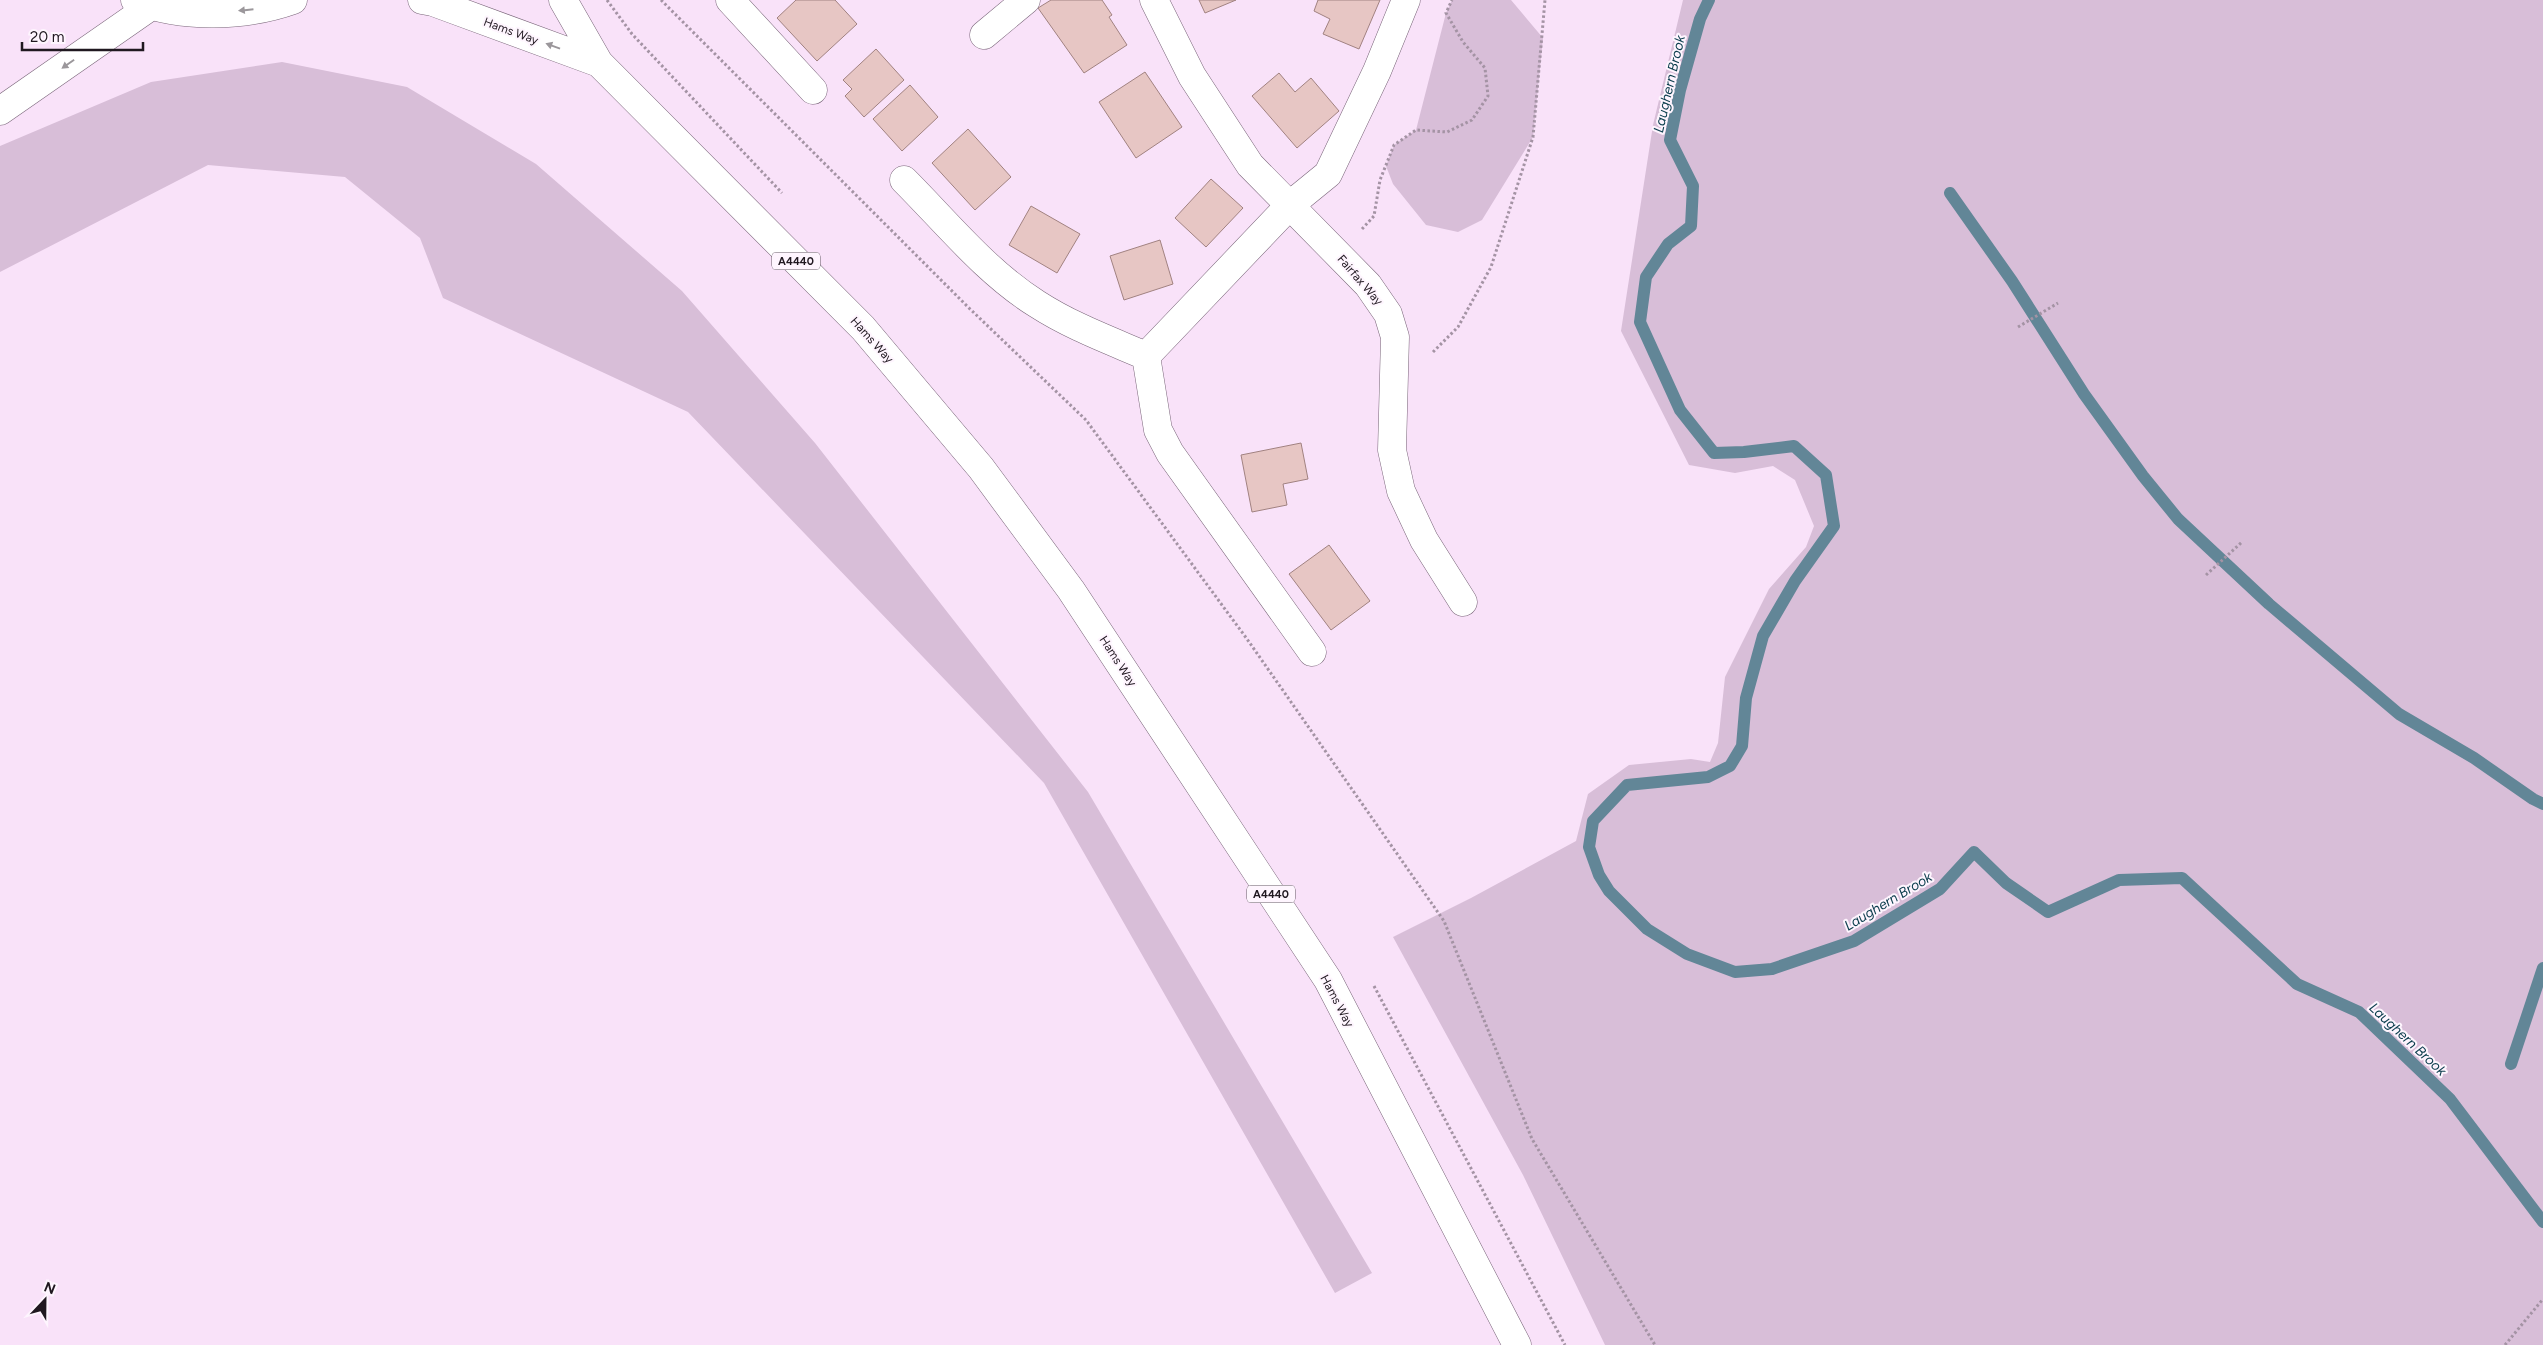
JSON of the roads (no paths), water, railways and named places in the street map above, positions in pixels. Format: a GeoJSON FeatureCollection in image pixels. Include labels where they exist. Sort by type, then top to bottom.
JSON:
{"type":"FeatureCollection","features":[{"type":"Feature","properties":{"kind":"main road"},"geometry":{"type":"LineString","coordinates":[[0,111],[143,3],[212,14],[273,8],[293,0]]}},
{"type":"Feature","properties":{"kind":"main road","name":"Hams Way"},"geometry":{"type":"LineString","coordinates":[[422,0],[433,2],[599,64]]}},
{"type":"Feature","properties":{"kind":"main road","name":"Hams Way"},"geometry":{"type":"LineString","coordinates":[[563,0],[599,64],[863,328],[981,468],[1071,590],[1328,980],[1517,1345]]}},
{"type":"Feature","properties":{"kind":"main road"},"geometry":{"type":"LineString","coordinates":[[730,0],[813,90]]}},
{"type":"Feature","properties":{"kind":"main road"},"geometry":{"type":"LineString","coordinates":[[984,35],[1026,0]]}},
{"type":"Feature","properties":{"kind":"main road","name":"Fairfax Way"},"geometry":{"type":"LineString","coordinates":[[1154,0],[1192,76],[1250,165],[1368,285],[1388,314],[1395,337],[1392,450],[1401,491],[1424,540],[1463,602]]}},
{"type":"Feature","properties":{"kind":"main road"},"geometry":{"type":"LineString","coordinates":[[1146,356],[1290,205],[1328,174],[1377,71],[1406,0]]}},
{"type":"Feature","properties":{"kind":"main road"},"geometry":{"type":"LineString","coordinates":[[904,180],[995,272],[1036,303],[1075,327],[1146,356]]}},
{"type":"Feature","properties":{"kind":"main road"},"geometry":{"type":"LineString","coordinates":[[1146,356],[1158,430],[1170,453],[1312,652]]}},
{"type":"Feature","properties":{"kind":"waterway","name":"Laughern Brook"},"geometry":{"type":"LineString","coordinates":[[1709,0],[1700,19],[1680,90],[1670,140],[1693,186],[1691,226],[1668,244],[1646,277],[1640,322],[1680,410],[1714,453],[1744,452],[1794,446],[1826,475],[1834,526],[1795,581],[1763,636],[1746,698],[1742,746],[1730,766],[1708,777],[1627,785],[1593,821],[1589,847],[1599,875],[1609,891],[1647,929],[1687,954],[1735,972],[1772,969],[1854,941],[1940,889],[1974,852],[2006,883],[2048,912],[2119,880],[2182,878],[2297,984],[2359,1012],[2450,1099],[2543,1222]]}},
{"type":"Feature","properties":{"kind":"waterway"},"geometry":{"type":"LineString","coordinates":[[1950,193],[2012,281],[2084,394],[2143,476],[2178,519],[2269,604],[2399,714],[2474,758],[2543,804]]}},
{"type":"Feature","properties":{"kind":"waterway"},"geometry":{"type":"LineString","coordinates":[[2511,1064],[2543,968]]}}]}
